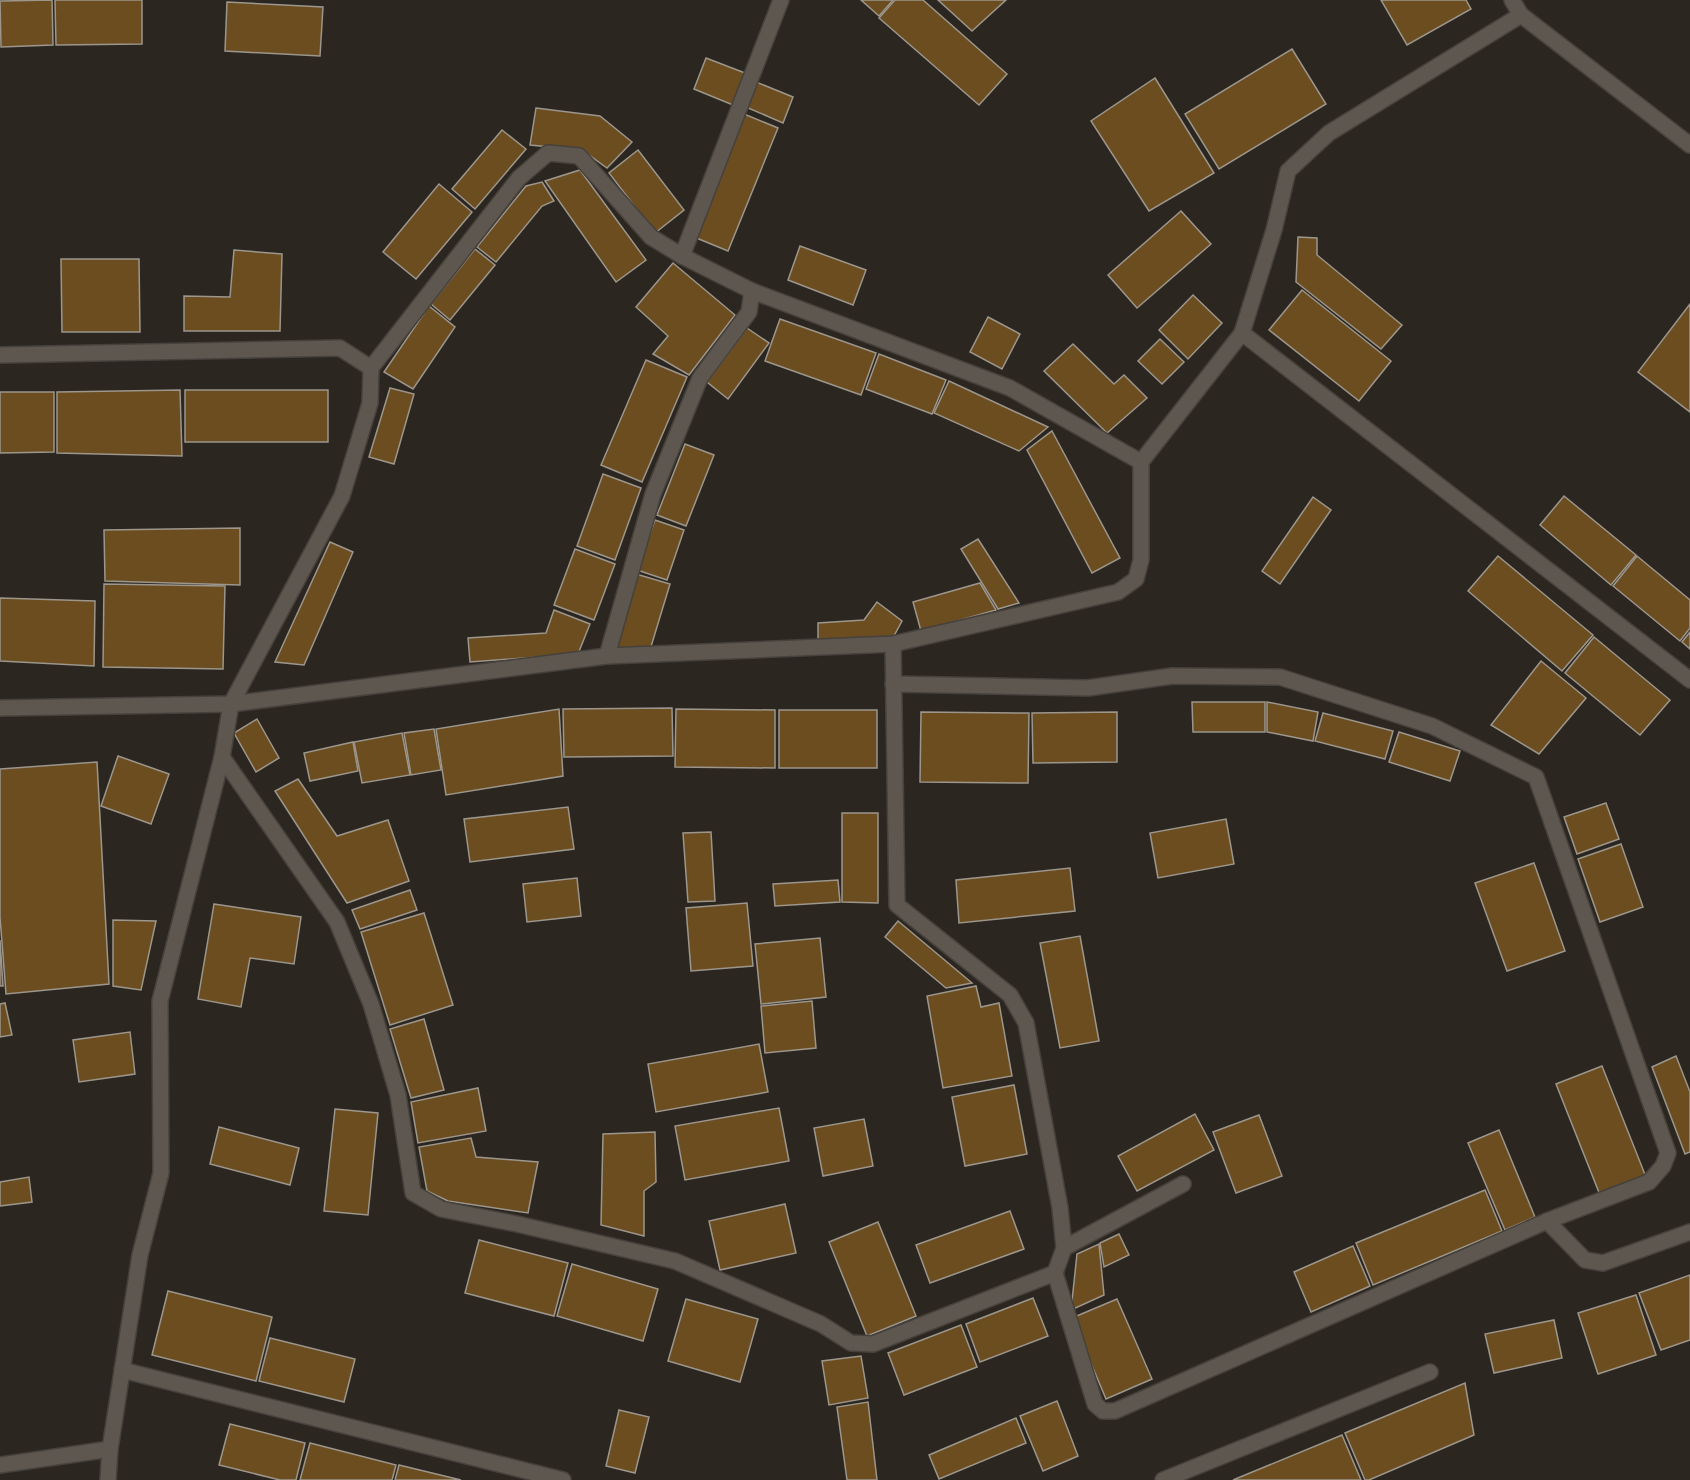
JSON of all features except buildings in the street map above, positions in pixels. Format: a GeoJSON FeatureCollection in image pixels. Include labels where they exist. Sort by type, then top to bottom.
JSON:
{"type":"FeatureCollection","features":[{"type":"Feature","properties":{"kind":"street"},"geometry":{"type":"LineString","coordinates":[[682,256],[781,0]]}},
{"type":"Feature","properties":{"kind":"street"},"geometry":{"type":"LineString","coordinates":[[1512,0],[1521,15],[1690,145]]}},
{"type":"Feature","properties":{"kind":"street"},"geometry":{"type":"LineString","coordinates":[[0,708],[231,704],[607,656],[893,644],[1118,592],[1136,579],[1141,560],[1141,462],[1242,333],[1274,230],[1288,171],[1329,133],[1521,15]]}},
{"type":"Feature","properties":{"kind":"street"},"geometry":{"type":"LineString","coordinates":[[108,1480],[110,1449],[140,1255],[161,1173],[160,1001],[222,757],[231,704],[342,496],[370,403],[371,368],[519,178],[548,153],[579,156],[651,237],[682,256],[752,291],[1010,388],[1141,462]]}},
{"type":"Feature","properties":{"kind":"street"},"geometry":{"type":"LineString","coordinates":[[607,656],[653,494],[700,378],[749,312],[752,291]]}},
{"type":"Feature","properties":{"kind":"street"},"geometry":{"type":"LineString","coordinates":[[1242,333],[1690,680]]}},
{"type":"Feature","properties":{"kind":"street"},"geometry":{"type":"LineString","coordinates":[[0,355],[340,348],[371,368]]}},
{"type":"Feature","properties":{"kind":"street"},"geometry":{"type":"LineString","coordinates":[[893,644],[893,684],[897,905],[1010,995],[1026,1023],[1064,1248],[1055,1273],[1095,1404],[1103,1411],[1115,1411],[1547,1221],[1649,1182],[1663,1166],[1668,1153],[1536,777],[1432,726],[1280,677],[1172,676],[1088,688],[893,684]]}},
{"type":"Feature","properties":{"kind":"street"},"geometry":{"type":"LineString","coordinates":[[222,757],[337,922],[370,1004],[398,1095],[413,1193],[441,1209],[517,1224],[675,1261],[821,1324],[851,1343],[873,1344],[1055,1273]]}},
{"type":"Feature","properties":{"kind":"street"},"geometry":{"type":"LineString","coordinates":[[1064,1248],[1183,1184]]}},
{"type":"Feature","properties":{"kind":"street"},"geometry":{"type":"LineString","coordinates":[[1547,1221],[1585,1260],[1603,1263],[1690,1232]]}},
{"type":"Feature","properties":{"kind":"street"},"geometry":{"type":"LineString","coordinates":[[122,1370],[563,1480]]}},
{"type":"Feature","properties":{"kind":"street"},"geometry":{"type":"LineString","coordinates":[[1163,1480],[1430,1372]]}},
{"type":"Feature","properties":{"kind":"street"},"geometry":{"type":"LineString","coordinates":[[0,1465],[110,1449]]}}]}
